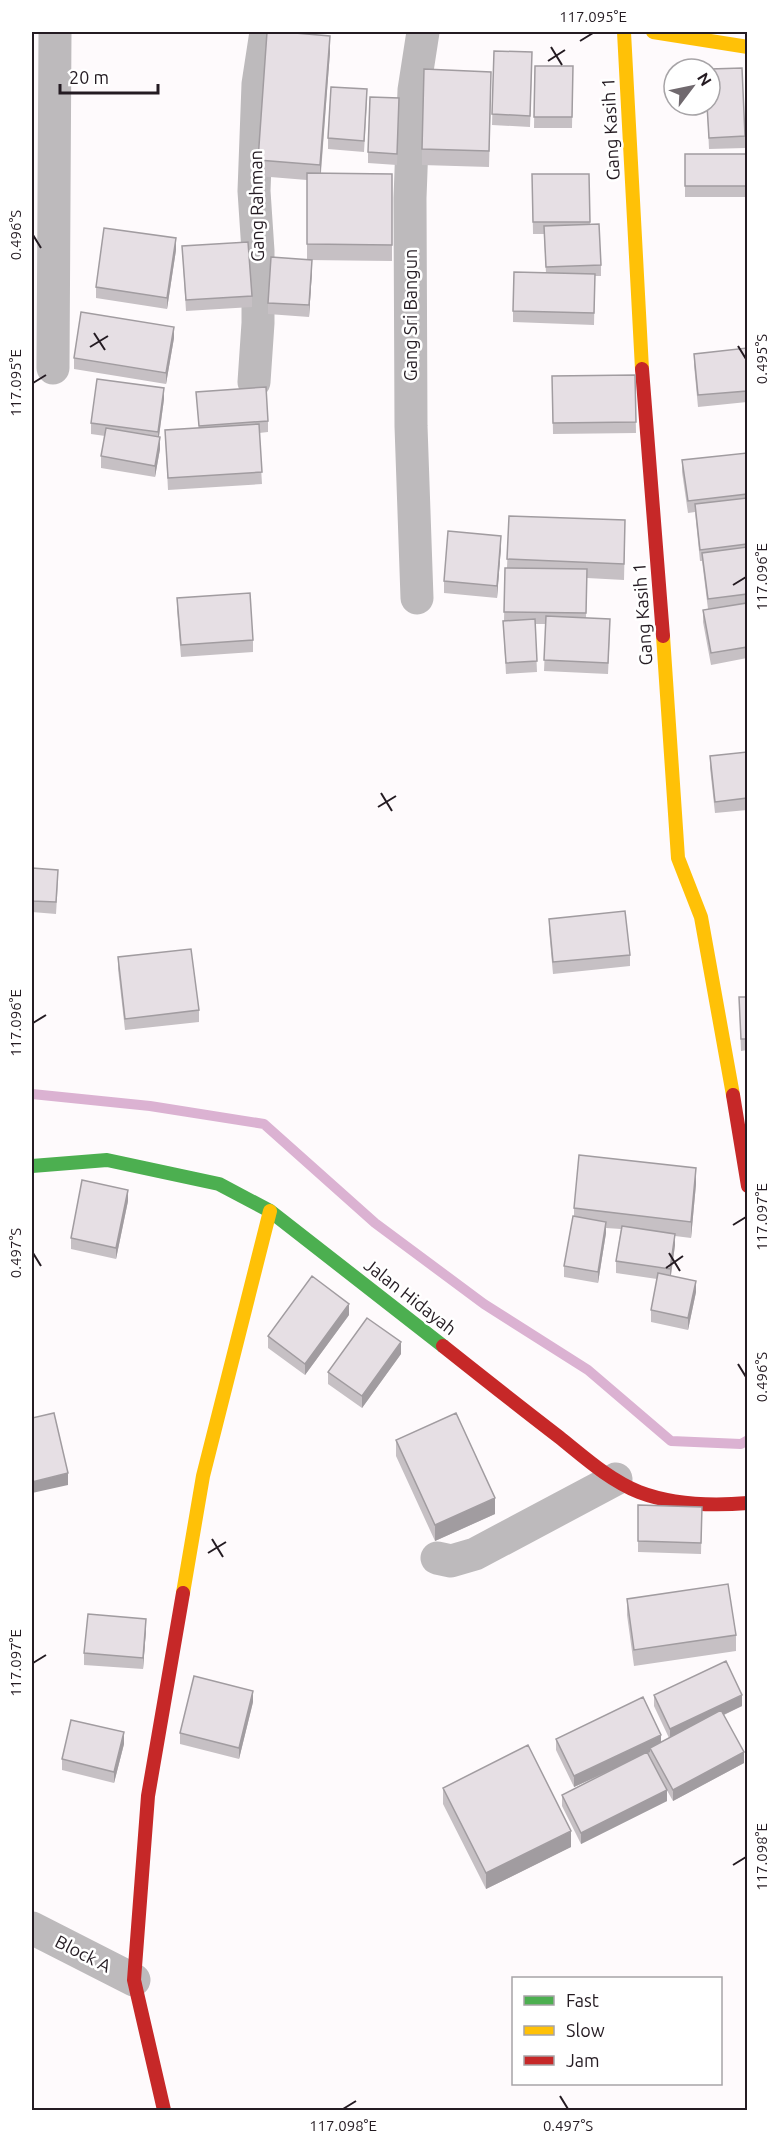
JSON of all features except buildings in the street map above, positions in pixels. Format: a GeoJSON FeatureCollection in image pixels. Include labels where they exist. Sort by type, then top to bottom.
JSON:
{"type":"FeatureCollection","features":[{"type":"Feature","properties":{"kind":"street"},"geometry":{"type":"LineString","coordinates":[[53,368],[55,32]]}},
{"type":"Feature","properties":{"kind":"street","name":"Gang Rahman"},"geometry":{"type":"LineString","coordinates":[[254,382],[258,323],[258,251],[254,191],[257,96],[266,32]]}},
{"type":"Feature","properties":{"kind":"street","name":"Gang Sri Bangun"},"geometry":{"type":"LineString","coordinates":[[417,598],[411,426],[410,198],[414,90],[423,32]]}},
{"type":"Feature","properties":{"kind":"street","name":"Gang Kasih 1"},"geometry":{"type":"LineString","coordinates":[[624,32],[642,366],[678,858],[701,918],[730,1073],[747,1186]]}},
{"type":"Feature","properties":{"kind":"street"},"geometry":{"type":"LineString","coordinates":[[653,32],[747,46]]}},
{"type":"Feature","properties":{"kind":"street","name":"Jalan Hidayah"},"geometry":{"type":"LineString","coordinates":[[32,1166],[107,1160],[219,1184],[270,1211],[601,1470],[641,1493],[656,1497],[704,1505],[747,1503]]}},
{"type":"Feature","properties":{"kind":"street"},"geometry":{"type":"LineString","coordinates":[[165,2110],[134,1980],[148,1796],[203,1476],[270,1211]]}},
{"type":"Feature","properties":{"kind":"street"},"geometry":{"type":"LineString","coordinates":[[437,1558],[451,1561],[475,1554],[616,1479]]}},
{"type":"Feature","properties":{"kind":"street","name":"Block A"},"geometry":{"type":"LineString","coordinates":[[32,1928],[134,1980]]}},
{"type":"Feature","properties":{"kind":"waterway"},"geometry":{"type":"LineString","coordinates":[[32,1094],[150,1106],[264,1124],[375,1223],[484,1304],[588,1370],[671,1441],[741,1444],[748,1440]]}},
{"type":"Feature","properties":{"kind":"traffic: fast"},"geometry":{"type":"LineString","coordinates":[[32,1166],[107,1160],[219,1184],[270,1211],[443,1346]]}},
{"type":"Feature","properties":{"kind":"traffic: slow"},"geometry":{"type":"LineString","coordinates":[[624,32],[642,369]]}},
{"type":"Feature","properties":{"kind":"traffic: slow"},"geometry":{"type":"LineString","coordinates":[[653,32],[748,47]]}},
{"type":"Feature","properties":{"kind":"traffic: slow"},"geometry":{"type":"LineString","coordinates":[[663,636],[678,858],[701,917],[733,1095]]}},
{"type":"Feature","properties":{"kind":"traffic: slow"},"geometry":{"type":"LineString","coordinates":[[183,1593],[203,1476],[270,1211]]}},
{"type":"Feature","properties":{"kind":"traffic: jam"},"geometry":{"type":"LineString","coordinates":[[642,369],[663,636]]}},
{"type":"Feature","properties":{"kind":"traffic: jam"},"geometry":{"type":"LineString","coordinates":[[733,1095],[748,1186]]}},
{"type":"Feature","properties":{"kind":"traffic: jam"},"geometry":{"type":"LineString","coordinates":[[443,1346],[597,1468],[628,1487],[665,1500],[679,1502],[748,1503]]}},
{"type":"Feature","properties":{"kind":"traffic: jam"},"geometry":{"type":"LineString","coordinates":[[164,2110],[134,1980],[148,1796],[183,1593]]}}]}
